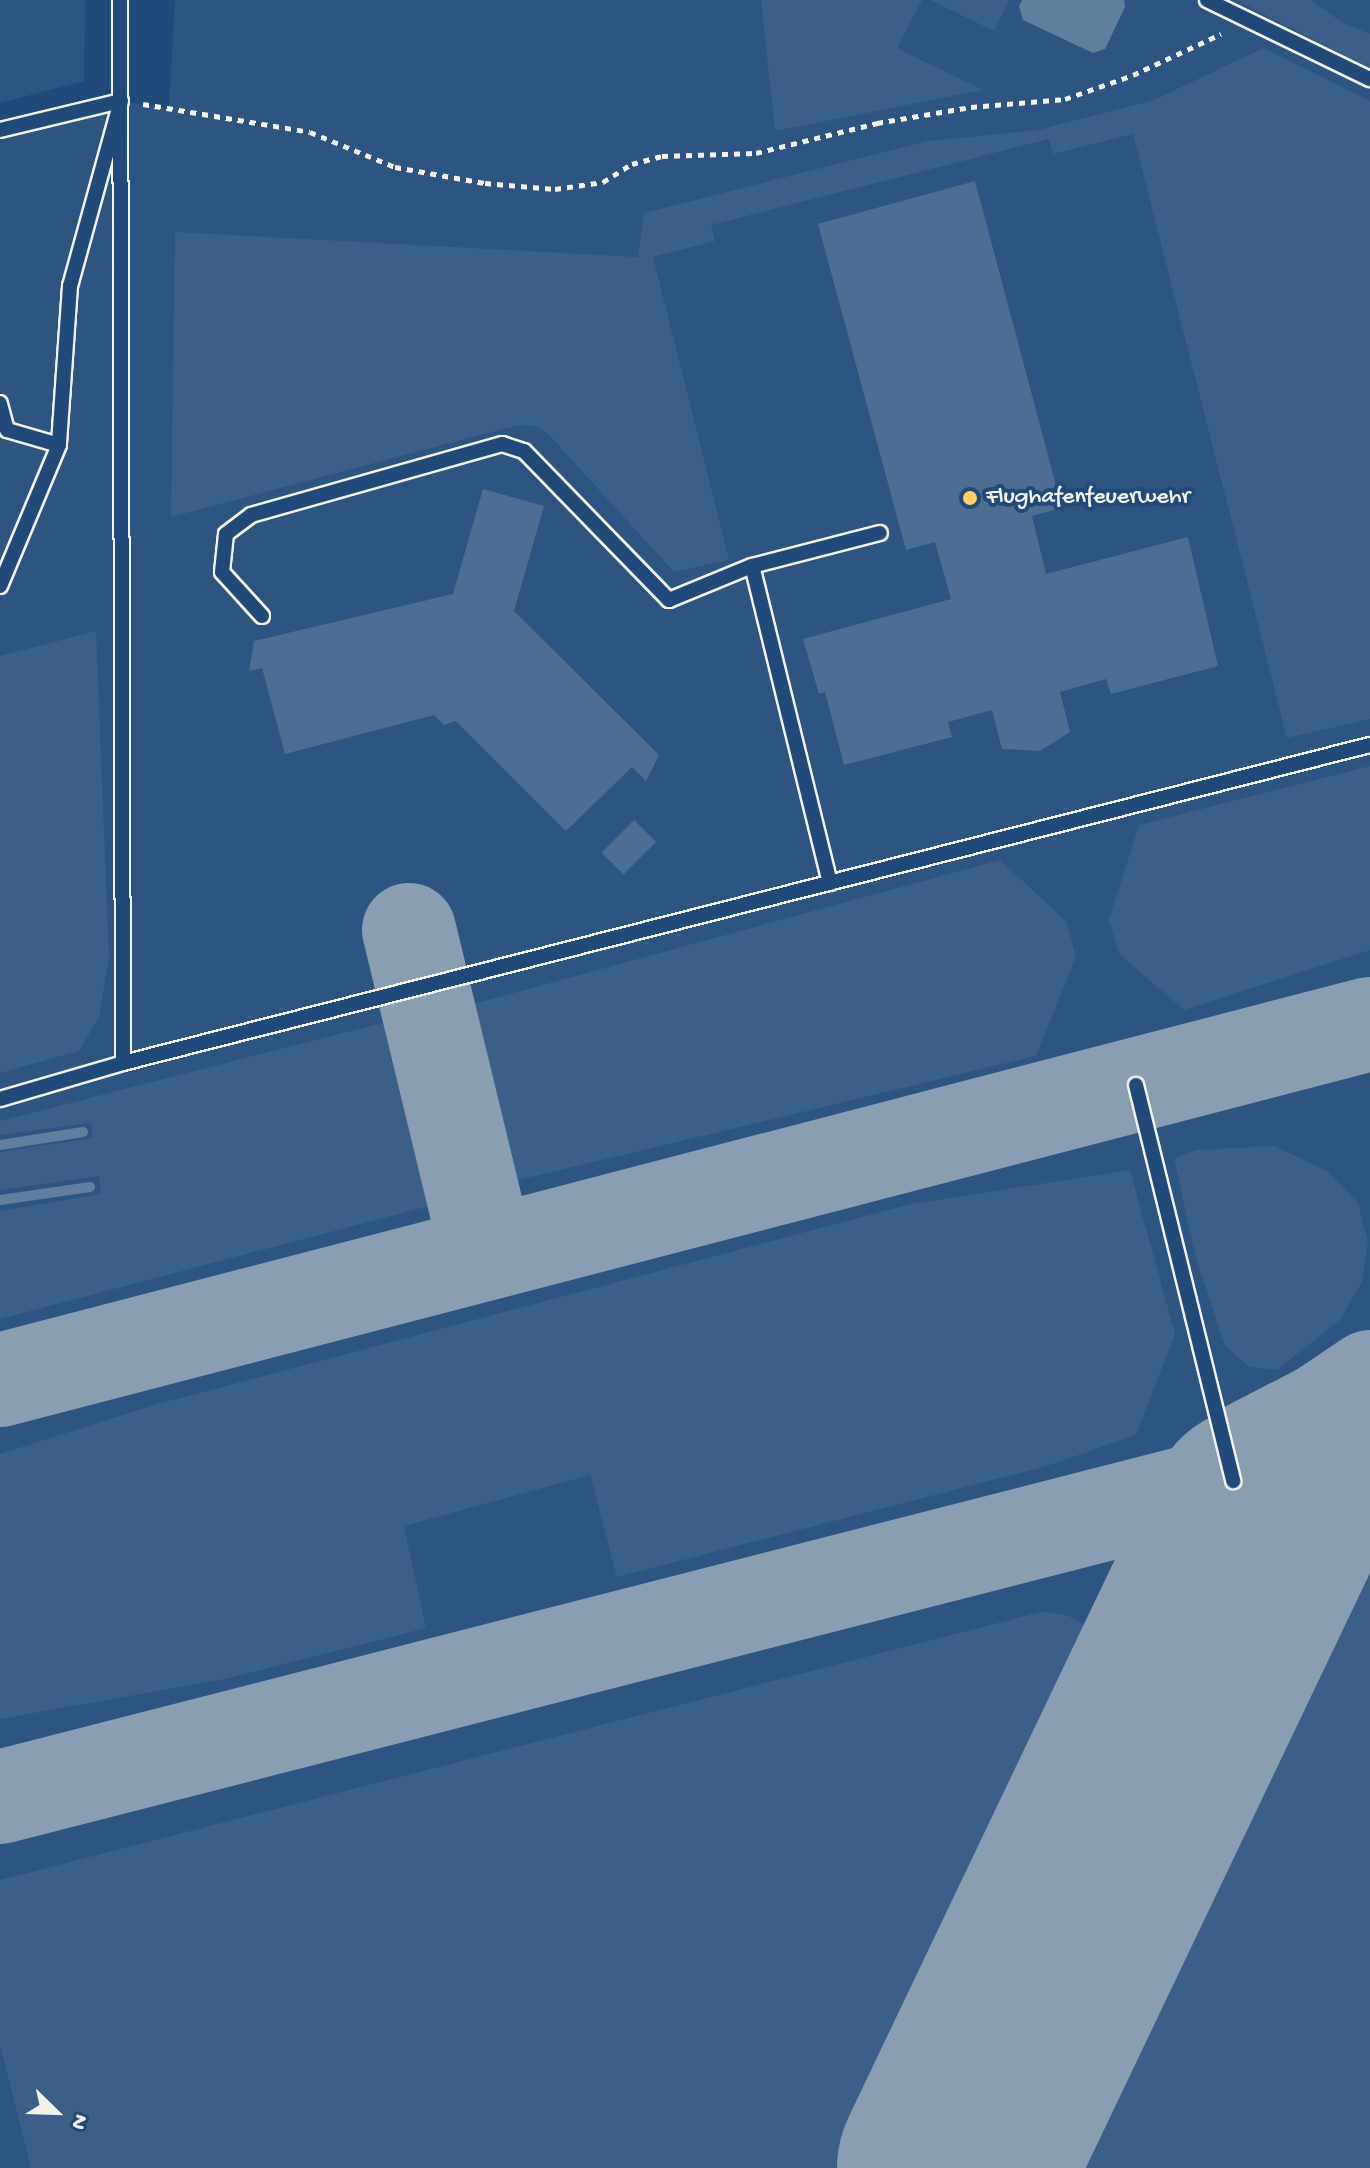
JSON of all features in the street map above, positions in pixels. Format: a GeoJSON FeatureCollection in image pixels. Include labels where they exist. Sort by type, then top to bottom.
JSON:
{"type":"FeatureCollection","features":[{"type":"Feature","properties":{"kind":"lane"},"geometry":{"type":"LineString","coordinates":[[120,0],[123,1063]]}},
{"type":"Feature","properties":{"kind":"lane"},"geometry":{"type":"LineString","coordinates":[[1207,0],[1370,79]]}},
{"type":"Feature","properties":{"kind":"lane"},"geometry":{"type":"LineString","coordinates":[[0,130],[121,101]]}},
{"type":"Feature","properties":{"kind":"lane"},"geometry":{"type":"LineString","coordinates":[[0,586],[59,445],[70,286],[121,101]]}},
{"type":"Feature","properties":{"kind":"lane"},"geometry":{"type":"LineString","coordinates":[[0,403],[7,430],[59,445]]}},
{"type":"Feature","properties":{"kind":"lane"},"geometry":{"type":"LineString","coordinates":[[262,616],[222,572],[226,534],[251,515],[502,444],[524,451],[669,600],[752,566],[880,533]]}},
{"type":"Feature","properties":{"kind":"lane"},"geometry":{"type":"LineString","coordinates":[[752,566],[830,883]]}},
{"type":"Feature","properties":{"kind":"lane"},"geometry":{"type":"LineString","coordinates":[[0,1099],[123,1063],[1370,745]]}},
{"type":"Feature","properties":{"kind":"lane"},"geometry":{"type":"LineString","coordinates":[[1136,1085],[1233,1481]]}},
{"type":"Feature","properties":{"kind":"path"},"geometry":{"type":"LineString","coordinates":[[169,108],[310,132],[395,167],[485,183],[555,189],[603,182],[632,164],[662,156],[756,153],[877,123],[971,107],[1065,99],[1133,75],[1211,37],[1256,24]]}},
{"type":"Feature","properties":{"kind":"shaded area"},"geometry":{"type":"Polygon","coordinates":[[[0,0],[85,0],[84,81],[0,103],[0,0]]]}},
{"type":"Feature","properties":{"kind":"shaded area"},"geometry":{"type":"Polygon","coordinates":[[[175,0],[1370,0],[1370,2168],[0,2168],[0,130],[121,101],[169,108],[175,0]]]}},
{"type":"Feature","properties":{"kind":"shaded area"},"geometry":{"type":"Polygon","coordinates":[[[761,0],[922,0],[897,48],[983,90],[775,131],[761,0]]]}},
{"type":"Feature","properties":{"kind":"shaded area"},"geometry":{"type":"Polygon","coordinates":[[[930,0],[1009,0],[994,31],[930,0]]]}},
{"type":"Feature","properties":{"kind":"shaded area"},"geometry":{"type":"Polygon","coordinates":[[[1022,0],[1124,0],[1125,7],[1105,49],[1093,53],[1023,20],[1019,6],[1022,0]]]}},
{"type":"Feature","properties":{"kind":"shaded area"},"geometry":{"type":"Polygon","coordinates":[[[1236,0],[1311,0],[1343,23],[1370,34],[1370,68],[1236,0]]]}},
{"type":"Feature","properties":{"kind":"shaded area"},"geometry":{"type":"Polygon","coordinates":[[[1263,48],[1370,101],[1370,719],[1287,738],[1133,134],[1053,154],[1049,139],[711,225],[715,241],[653,257],[729,560],[674,572],[550,436],[536,426],[518,425],[171,517],[175,232],[638,257],[644,213],[928,141],[1038,130],[1154,100],[1263,48]]]}},
{"type":"Feature","properties":{"kind":"shaded area"},"geometry":{"type":"Polygon","coordinates":[[[96,631],[109,957],[99,1017],[79,1051],[0,1073],[0,656],[96,631]]]}},
{"type":"Feature","properties":{"kind":"shaded area"},"geometry":{"type":"Polygon","coordinates":[[[1370,766],[1370,950],[1184,1010],[1119,954],[1109,919],[1139,825],[1370,766]]]}},
{"type":"Feature","properties":{"kind":"shaded area"},"geometry":{"type":"Polygon","coordinates":[[[1000,860],[1066,921],[1076,957],[1036,1056],[498,1185],[462,1021],[470,1005],[1000,860]]]}},
{"type":"Feature","properties":{"kind":"shaded area"},"geometry":{"type":"Polygon","coordinates":[[[409,1016],[452,1200],[0,1319],[0,1211],[101,1194],[99,1176],[0,1190],[0,1152],[93,1138],[91,1123],[0,1135],[0,1121],[409,1016]]]}},
{"type":"Feature","properties":{"kind":"shaded area"},"geometry":{"type":"Polygon","coordinates":[[[1274,1146],[1327,1171],[1358,1203],[1368,1242],[1362,1282],[1340,1320],[1277,1370],[1249,1367],[1224,1344],[1195,1254],[1174,1159],[1196,1150],[1274,1146]]]}},
{"type":"Feature","properties":{"kind":"shaded area"},"geometry":{"type":"Polygon","coordinates":[[[1130,1170],[1175,1334],[1136,1435],[1047,1466],[617,1577],[590,1475],[404,1526],[426,1628],[225,1679],[0,1719],[0,1454],[154,1405],[911,1204],[1130,1170]]]}},
{"type":"Feature","properties":{"kind":"shaded area"},"geometry":{"type":"Polygon","coordinates":[[[1370,1519],[1370,2168],[1027,2168],[1328,1530],[1370,1519]]]}},
{"type":"Feature","properties":{"kind":"shaded area"},"geometry":{"type":"Polygon","coordinates":[[[1044,1611],[1069,1616],[1100,1637],[1117,1671],[1109,1709],[886,2168],[31,2168],[0,2045],[0,1880],[1044,1611]]]}},
{"type":"Feature","properties":{"kind":"building"},"geometry":{"type":"Polygon","coordinates":[[[975,181],[1062,508],[1032,516],[1046,574],[1188,537],[1218,666],[1111,694],[1106,679],[1060,692],[1070,732],[1040,751],[1002,749],[992,710],[948,722],[952,737],[844,765],[825,692],[819,694],[803,639],[951,599],[935,542],[906,550],[818,224],[975,181]]]}},
{"type":"Feature","properties":{"kind":"building"},"geometry":{"type":"Polygon","coordinates":[[[483,489],[544,506],[514,611],[659,755],[646,781],[632,767],[566,831],[456,721],[444,725],[434,715],[285,754],[262,668],[249,671],[254,641],[453,594],[483,489]]]}},
{"type":"Feature","properties":{"kind":"building"},"geometry":{"type":"Polygon","coordinates":[[[634,820],[656,842],[623,874],[601,853],[634,820]]]}},
{"type":"Feature","properties":{"kind":"waterway"},"geometry":{"type":"LineString","coordinates":[[0,1145],[83,1132]]}},
{"type":"Feature","properties":{"kind":"waterway"},"geometry":{"type":"LineString","coordinates":[[0,1200],[90,1187]]}},
{"type":"Feature","properties":{"kind":"taxiway"},"geometry":{"type":"LineString","coordinates":[[409,930],[487,1253]]}},
{"type":"Feature","properties":{"kind":"taxiway"},"geometry":{"type":"LineString","coordinates":[[0,1380],[1370,1024]]}},
{"type":"Feature","properties":{"kind":"taxiway"},"geometry":{"type":"LineString","coordinates":[[1251,1446],[1321,1410],[1370,1377]]}},
{"type":"Feature","properties":{"kind":"taxiway"},"geometry":{"type":"LineString","coordinates":[[0,1797],[1370,1446]]}},
{"type":"Feature","properties":{"kind":"runway"},"geometry":{"type":"LineString","coordinates":[[955,2168],[1263,1523]]}},
{"type":"Feature","properties":{"kind":"place","name":"Flughafenfeuerwehr"},"geometry":{"type":"Point","coordinates":[970,498]}}]}
